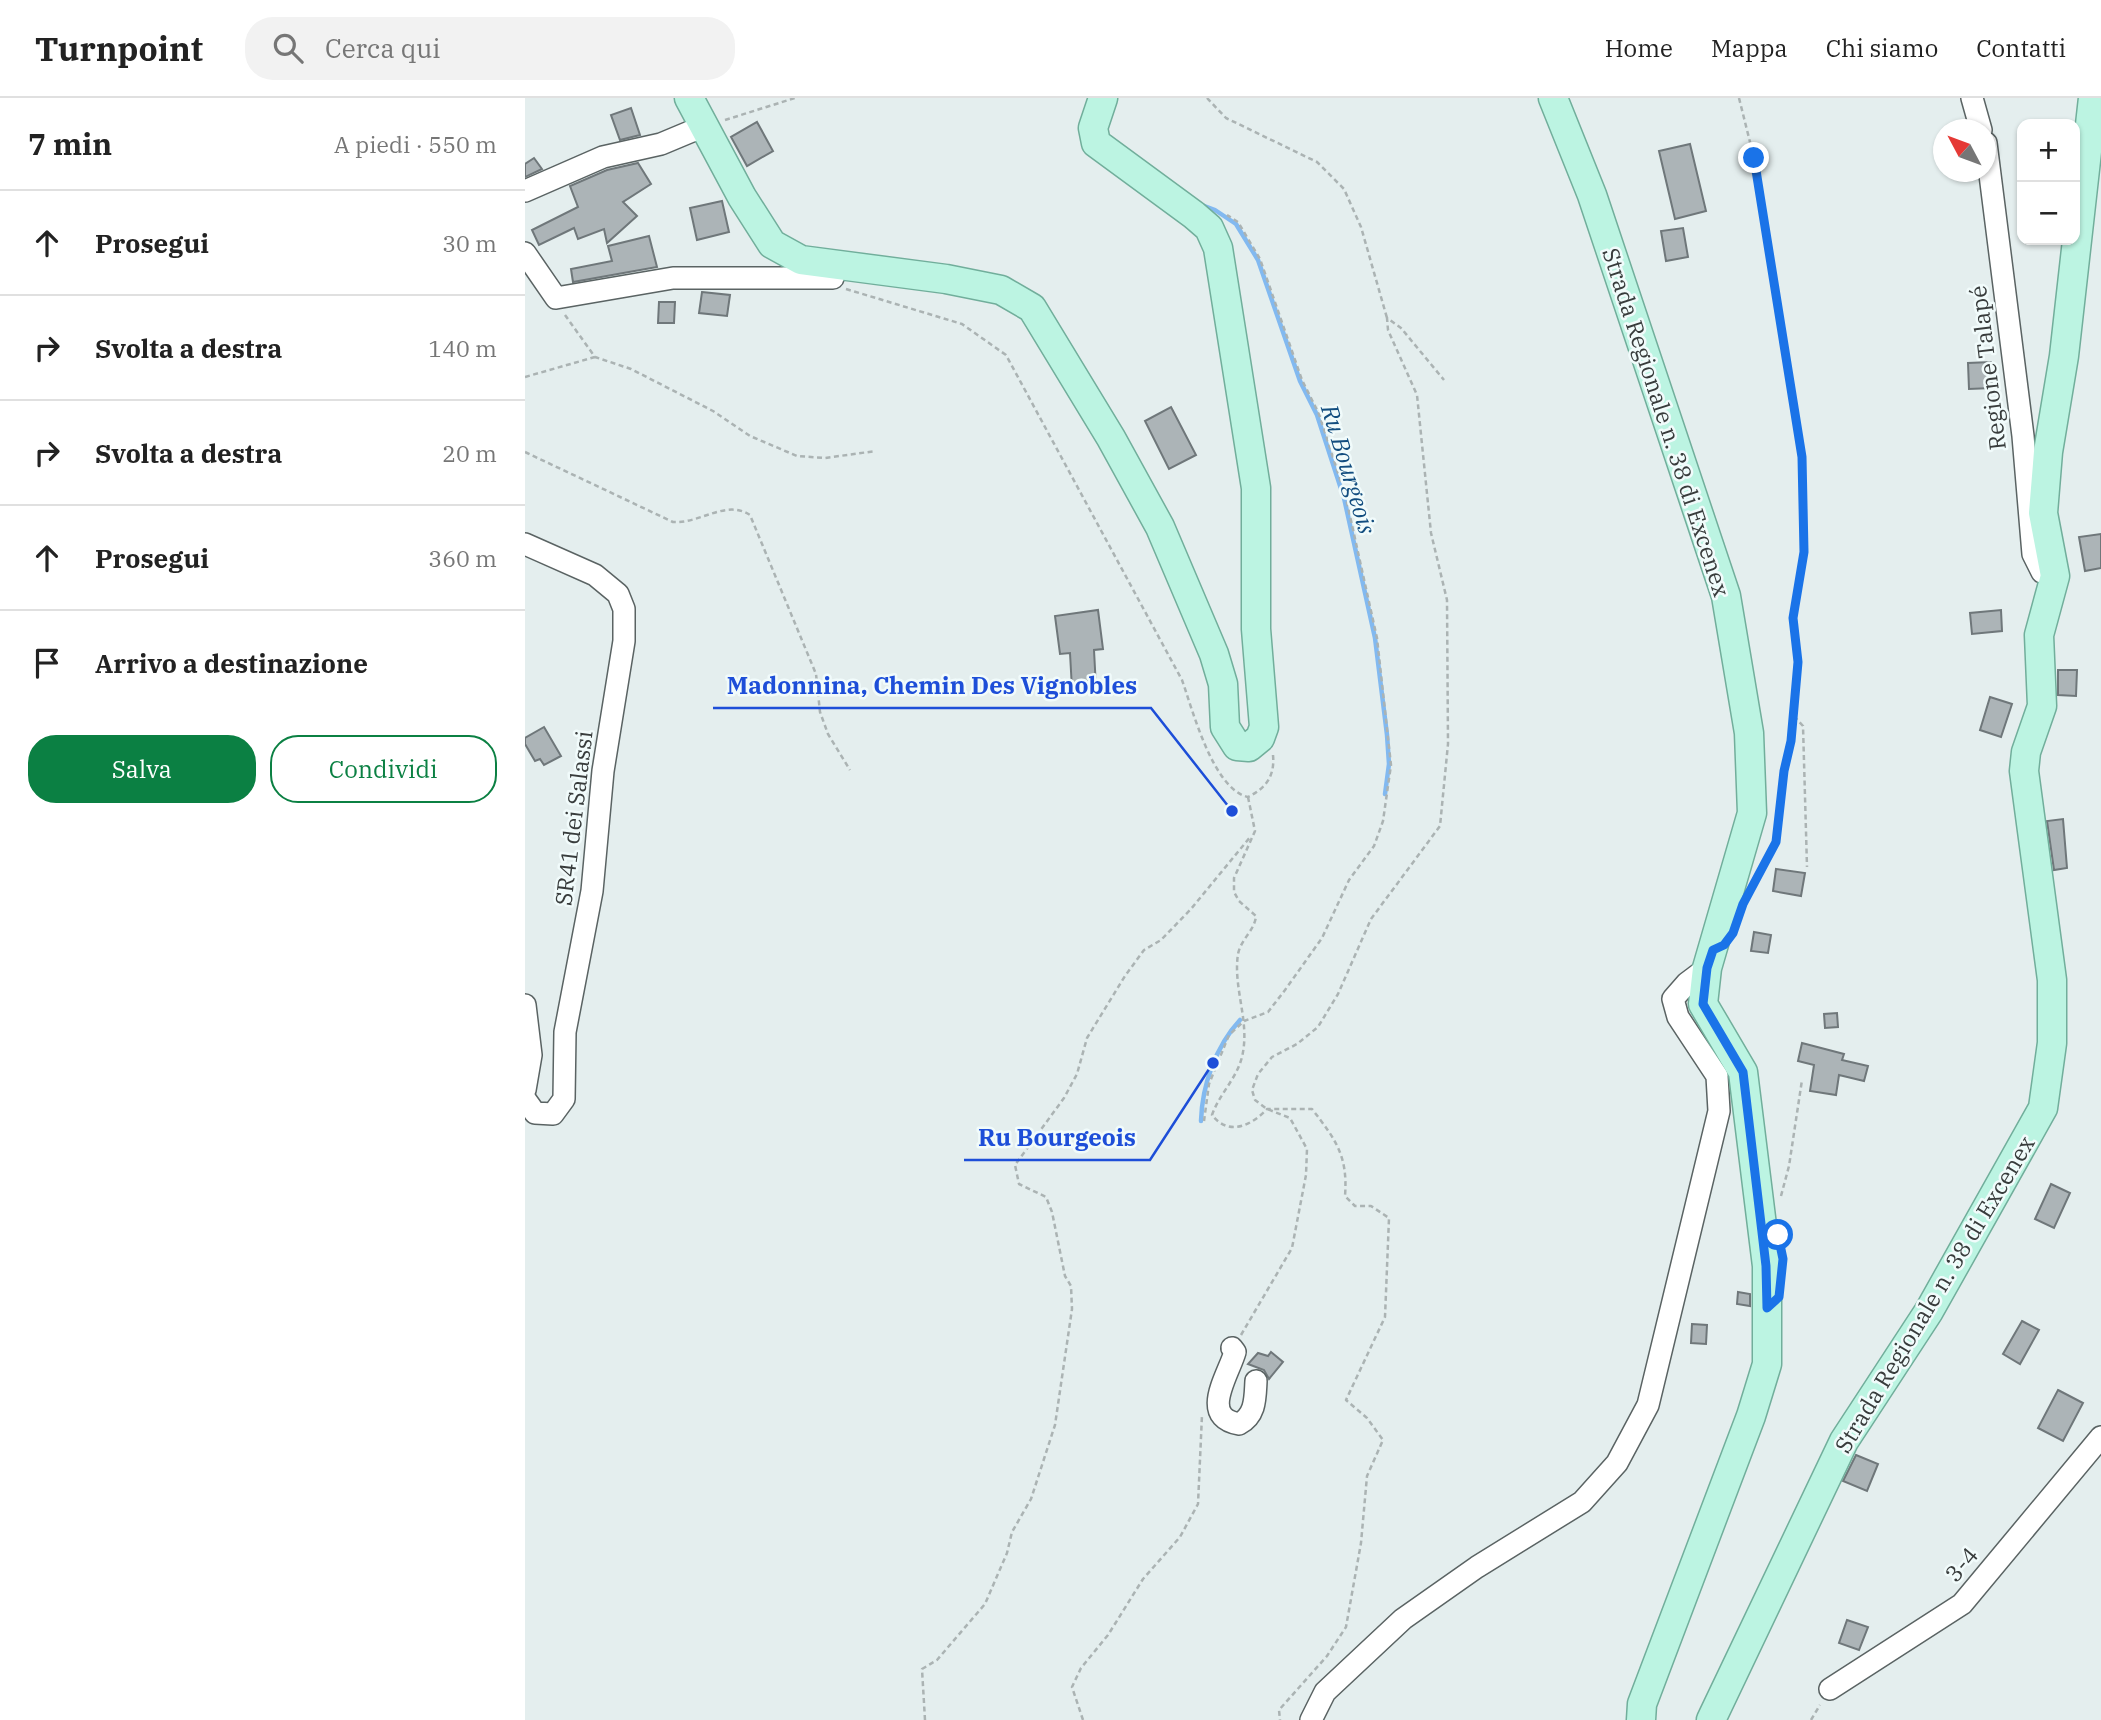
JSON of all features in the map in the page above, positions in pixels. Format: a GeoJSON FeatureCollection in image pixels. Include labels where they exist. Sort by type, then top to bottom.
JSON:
{"type":"FeatureCollection","features":[{"type":"Feature","properties":{"kind":"main road"},"geometry":{"type":"LineString","coordinates":[[689,98],[742,197],[772,244],[801,260],[834,271],[946,279],[1000,290],[1032,308],[1111,438],[1160,527],[1214,654],[1223,684],[1228,736],[1237,746],[1249,747],[1260,738],[1264,727],[1256,629],[1256,488],[1218,248],[1209,228],[1195,215],[1106,153],[1096,143],[1093,128],[1103,98]]}},
{"type":"Feature","properties":{"kind":"main road","name":"Strada Regionale n. 38 di Excenex"},"geometry":{"type":"LineString","coordinates":[[1553,98],[1592,195],[1726,596],[1749,733],[1752,813],[1707,968],[1703,1004],[1743,1072],[1766,1266],[1766,1364],[1751,1416],[1642,1704],[1641,1720]]}},
{"type":"Feature","properties":{"kind":"main road","name":"Strada Regionale n. 38 di Excenex"},"geometry":{"type":"LineString","coordinates":[[1711,1720],[1844,1441],[1929,1311],[2043,1108],[2052,1043],[2052,980],[2024,771],[2026,752],[2042,705],[2039,635],[2055,576],[2043,513],[2093,98]]}},
{"type":"Feature","properties":{"kind":"street"},"geometry":{"type":"LineString","coordinates":[[1972,98],[1979,119]]}},
{"type":"Feature","properties":{"kind":"street"},"geometry":{"type":"LineString","coordinates":[[525,191],[603,157],[661,144],[704,126]]}},
{"type":"Feature","properties":{"kind":"street","name":"Regione Talapé"},"geometry":{"type":"LineString","coordinates":[[1991,182],[2023,436],[2033,554],[2042,572],[2055,576]]}},
{"type":"Feature","properties":{"kind":"street"},"geometry":{"type":"LineString","coordinates":[[525,253],[556,298],[673,278],[834,271]]}},
{"type":"Feature","properties":{"kind":"street","name":"SR41 dei Salassi"},"geometry":{"type":"LineString","coordinates":[[525,544],[595,575],[618,594],[624,609],[624,630],[603,771],[592,891],[565,1032],[564,1099],[558,1110],[547,1115],[535,1113],[525,1099]]}},
{"type":"Feature","properties":{"kind":"street"},"geometry":{"type":"LineString","coordinates":[[1311,1720],[1325,1692],[1403,1619],[1477,1567],[1582,1502],[1617,1463],[1648,1405],[1719,1111],[1717,1076],[1678,1017],[1673,999],[1687,982],[1707,968]]}},
{"type":"Feature","properties":{"kind":"street"},"geometry":{"type":"LineString","coordinates":[[525,1005],[531,1055],[525,1090]]}},
{"type":"Feature","properties":{"kind":"street"},"geometry":{"type":"LineString","coordinates":[[1232,1348],[1235,1352],[1217,1398],[1217,1411],[1222,1418],[1239,1424],[1247,1419],[1252,1411],[1257,1381]]}},
{"type":"Feature","properties":{"kind":"street","name":"3-4"},"geometry":{"type":"LineString","coordinates":[[1830,1689],[1962,1604],[2101,1437]]}},
{"type":"Feature","properties":{"kind":"path"},"geometry":{"type":"LineString","coordinates":[[704,126],[795,98]]}},
{"type":"Feature","properties":{"kind":"path"},"geometry":{"type":"LineString","coordinates":[[1207,98],[1226,118],[1317,162],[1344,189],[1361,227],[1387,318],[1388,331],[1417,395],[1430,522],[1447,600],[1448,744],[1440,826],[1371,919],[1338,994],[1318,1027],[1297,1044],[1272,1057],[1258,1074],[1252,1090],[1255,1100],[1267,1109],[1290,1118],[1300,1132],[1307,1149],[1307,1175],[1292,1248],[1232,1348]]}},
{"type":"Feature","properties":{"kind":"path"},"geometry":{"type":"LineString","coordinates":[[1739,98],[1763,203],[1802,457],[1804,552],[1793,618],[1798,662],[1793,715],[1776,842],[1755,882]]}},
{"type":"Feature","properties":{"kind":"path"},"geometry":{"type":"LineString","coordinates":[[1204,1121],[1204,1104],[1215,1064],[1229,1035],[1244,1021],[1268,1012],[1322,938],[1349,880],[1374,846],[1383,821],[1391,765],[1377,638],[1346,498],[1319,414],[1302,380],[1260,259],[1238,222],[1217,208]]}},
{"type":"Feature","properties":{"kind":"path"},"geometry":{"type":"LineString","coordinates":[[834,271],[845,289],[861,296],[927,311],[962,324],[1006,355],[1182,680],[1213,762],[1233,790],[1248,797]]}},
{"type":"Feature","properties":{"kind":"path"},"geometry":{"type":"LineString","coordinates":[[556,298],[596,356],[631,369],[713,411],[750,436],[797,456],[825,458],[876,451]]}},
{"type":"Feature","properties":{"kind":"path"},"geometry":{"type":"LineString","coordinates":[[1387,318],[1401,328],[1444,380]]}},
{"type":"Feature","properties":{"kind":"path"},"geometry":{"type":"LineString","coordinates":[[525,377],[596,356]]}},
{"type":"Feature","properties":{"kind":"path"},"geometry":{"type":"LineString","coordinates":[[525,452],[673,522],[689,523],[725,509],[740,508],[750,515],[815,674],[820,712],[828,734],[851,770]]}},
{"type":"Feature","properties":{"kind":"path"},"geometry":{"type":"LineString","coordinates":[[1793,715],[1803,726],[1807,867]]}},
{"type":"Feature","properties":{"kind":"path"},"geometry":{"type":"LineString","coordinates":[[1248,797],[1268,783],[1275,767],[1273,755],[1268,749],[1249,747]]}},
{"type":"Feature","properties":{"kind":"path"},"geometry":{"type":"LineString","coordinates":[[1248,797],[1255,831],[1234,878],[1234,892],[1238,901],[1256,916],[1256,924],[1238,951],[1237,972],[1244,1021],[1243,1054],[1237,1073],[1212,1115],[1226,1126],[1244,1126],[1254,1122],[1267,1109],[1312,1109],[1338,1146],[1347,1169],[1345,1196],[1355,1206],[1371,1206],[1389,1218],[1385,1317],[1346,1400],[1367,1418],[1383,1440],[1367,1476],[1361,1543],[1346,1627],[1327,1656],[1279,1710],[1280,1720]]}},
{"type":"Feature","properties":{"kind":"path"},"geometry":{"type":"LineString","coordinates":[[925,1720],[922,1669],[937,1660],[985,1604],[1012,1532],[1035,1487],[1055,1425],[1066,1356],[1071,1286],[1065,1276],[1052,1212],[1046,1197],[1019,1184],[1015,1165],[1064,1098],[1077,1074],[1087,1038],[1125,976],[1144,950],[1161,940],[1191,909],[1255,831]]}},
{"type":"Feature","properties":{"kind":"path"},"geometry":{"type":"LineString","coordinates":[[1781,1198],[1789,1166],[1802,1080]]}},
{"type":"Feature","properties":{"kind":"path"},"geometry":{"type":"LineString","coordinates":[[1083,1720],[1073,1688],[1081,1668],[1108,1635],[1143,1579],[1179,1537],[1198,1504],[1204,1404]]}},
{"type":"Feature","properties":{"kind":"building"},"geometry":{"type":"Polygon","coordinates":[[[631,108],[640,135],[620,140],[611,115],[631,108]]]}},
{"type":"Feature","properties":{"kind":"building"},"geometry":{"type":"Polygon","coordinates":[[[757,122],[773,151],[747,166],[731,137],[757,122]]]}},
{"type":"Feature","properties":{"kind":"building"},"geometry":{"type":"Polygon","coordinates":[[[1690,144],[1706,211],[1675,219],[1659,151],[1690,144]]]}},
{"type":"Feature","properties":{"kind":"building"},"geometry":{"type":"Polygon","coordinates":[[[534,158],[542,169],[525,177],[525,164],[534,158]]]}},
{"type":"Feature","properties":{"kind":"building"},"geometry":{"type":"Polygon","coordinates":[[[638,163],[651,184],[623,202],[637,216],[607,243],[604,229],[578,239],[574,228],[539,245],[532,230],[578,207],[570,186],[607,170],[638,163]]]}},
{"type":"Feature","properties":{"kind":"building"},"geometry":{"type":"Polygon","coordinates":[[[722,201],[729,232],[697,240],[690,208],[722,201]]]}},
{"type":"Feature","properties":{"kind":"building"},"geometry":{"type":"Polygon","coordinates":[[[1683,228],[1688,257],[1666,261],[1661,231],[1683,228]]]}},
{"type":"Feature","properties":{"kind":"building"},"geometry":{"type":"Polygon","coordinates":[[[649,236],[657,267],[573,282],[571,269],[612,261],[608,246],[649,236]]]}},
{"type":"Feature","properties":{"kind":"building"},"geometry":{"type":"Polygon","coordinates":[[[702,292],[730,295],[727,316],[699,313],[702,292]]]}},
{"type":"Feature","properties":{"kind":"building"},"geometry":{"type":"Polygon","coordinates":[[[659,302],[675,302],[674,323],[658,323],[659,302]]]}},
{"type":"Feature","properties":{"kind":"building"},"geometry":{"type":"Polygon","coordinates":[[[1991,362],[1992,388],[1969,389],[1968,363],[1991,362]]]}},
{"type":"Feature","properties":{"kind":"building"},"geometry":{"type":"Polygon","coordinates":[[[1171,407],[1196,455],[1169,469],[1145,421],[1171,407]]]}},
{"type":"Feature","properties":{"kind":"building"},"geometry":{"type":"Polygon","coordinates":[[[2101,534],[2101,568],[2085,571],[2079,537],[2101,534]]]}},
{"type":"Feature","properties":{"kind":"building"},"geometry":{"type":"Polygon","coordinates":[[[1098,610],[1103,649],[1094,650],[1096,688],[1072,689],[1070,653],[1060,654],[1055,616],[1098,610]]]}},
{"type":"Feature","properties":{"kind":"building"},"geometry":{"type":"Polygon","coordinates":[[[2001,610],[2002,631],[1972,634],[1970,613],[2001,610]]]}},
{"type":"Feature","properties":{"kind":"building"},"geometry":{"type":"Polygon","coordinates":[[[2058,670],[2077,670],[2076,696],[2058,695],[2058,670]]]}},
{"type":"Feature","properties":{"kind":"building"},"geometry":{"type":"Polygon","coordinates":[[[1990,697],[2012,704],[2001,737],[1980,730],[1990,697]]]}},
{"type":"Feature","properties":{"kind":"building"},"geometry":{"type":"Polygon","coordinates":[[[544,727],[561,756],[544,765],[540,759],[535,761],[525,744],[525,738],[544,727]]]}},
{"type":"Feature","properties":{"kind":"building"},"geometry":{"type":"Polygon","coordinates":[[[2063,819],[2067,868],[2054,870],[2047,821],[2063,819]]]}},
{"type":"Feature","properties":{"kind":"building"},"geometry":{"type":"Polygon","coordinates":[[[1776,869],[1805,873],[1801,896],[1773,891],[1776,869]]]}},
{"type":"Feature","properties":{"kind":"building"},"geometry":{"type":"Polygon","coordinates":[[[1754,932],[1771,935],[1768,953],[1751,951],[1754,932]]]}},
{"type":"Feature","properties":{"kind":"building"},"geometry":{"type":"Polygon","coordinates":[[[1837,1013],[1838,1027],[1825,1028],[1824,1014],[1837,1013]]]}},
{"type":"Feature","properties":{"kind":"building"},"geometry":{"type":"Polygon","coordinates":[[[1802,1043],[1844,1054],[1842,1060],[1868,1066],[1864,1081],[1839,1075],[1836,1095],[1810,1091],[1814,1065],[1798,1061],[1802,1043]]]}},
{"type":"Feature","properties":{"kind":"building"},"geometry":{"type":"Polygon","coordinates":[[[2051,1184],[2070,1193],[2054,1228],[2035,1219],[2051,1184]]]}},
{"type":"Feature","properties":{"kind":"building"},"geometry":{"type":"Polygon","coordinates":[[[1738,1292],[1750,1294],[1750,1306],[1737,1304],[1738,1292]]]}},
{"type":"Feature","properties":{"kind":"building"},"geometry":{"type":"Polygon","coordinates":[[[2022,1321],[2039,1330],[2020,1364],[2003,1354],[2022,1321]]]}},
{"type":"Feature","properties":{"kind":"building"},"geometry":{"type":"Polygon","coordinates":[[[1692,1324],[1707,1325],[1706,1344],[1691,1343],[1692,1324]]]}},
{"type":"Feature","properties":{"kind":"building"},"geometry":{"type":"Polygon","coordinates":[[[1271,1352],[1283,1362],[1269,1379],[1264,1370],[1248,1364],[1258,1353],[1268,1356],[1271,1352]]]}},
{"type":"Feature","properties":{"kind":"building"},"geometry":{"type":"Polygon","coordinates":[[[2058,1390],[2083,1403],[2063,1441],[2038,1428],[2058,1390]]]}},
{"type":"Feature","properties":{"kind":"building"},"geometry":{"type":"Polygon","coordinates":[[[1856,1455],[1878,1464],[1867,1491],[1843,1481],[1856,1455]]]}},
{"type":"Feature","properties":{"kind":"building"},"geometry":{"type":"Polygon","coordinates":[[[1847,1620],[1868,1627],[1859,1650],[1839,1643],[1847,1620]]]}},
{"type":"Feature","properties":{"kind":"waterway","name":"Ru Bourgeois"},"geometry":{"type":"LineString","coordinates":[[1199,204],[1215,210],[1236,224],[1258,260],[1300,381],[1317,415],[1344,498],[1375,638],[1389,764],[1385,794]]}},
{"type":"Feature","properties":{"kind":"waterway","name":"Ru Bourgeois"},"geometry":{"type":"LineString","coordinates":[[1201,1121],[1207,1080],[1217,1054],[1240,1020]]}},
{"type":"Feature","properties":{"kind":"place","name":"Madonnina, Chemin Des Vignobles"},"geometry":{"type":"Point","coordinates":[1232,811]}},
{"type":"Feature","properties":{"kind":"place","name":"Ru Bourgeois"},"geometry":{"type":"Point","coordinates":[1213,1063]}},
{"type":"Feature","properties":{"kind":"route"},"geometry":{"type":"LineString","coordinates":[[1754,158],[1778,294],[1802,457],[1804,552],[1793,618],[1798,662],[1791,741],[1784,771],[1776,842],[1743,904],[1733,933],[1724,945],[1713,950],[1707,968],[1703,1004],[1743,1072],[1766,1266],[1767,1308],[1779,1297],[1783,1259],[1778,1235]]}}]}
